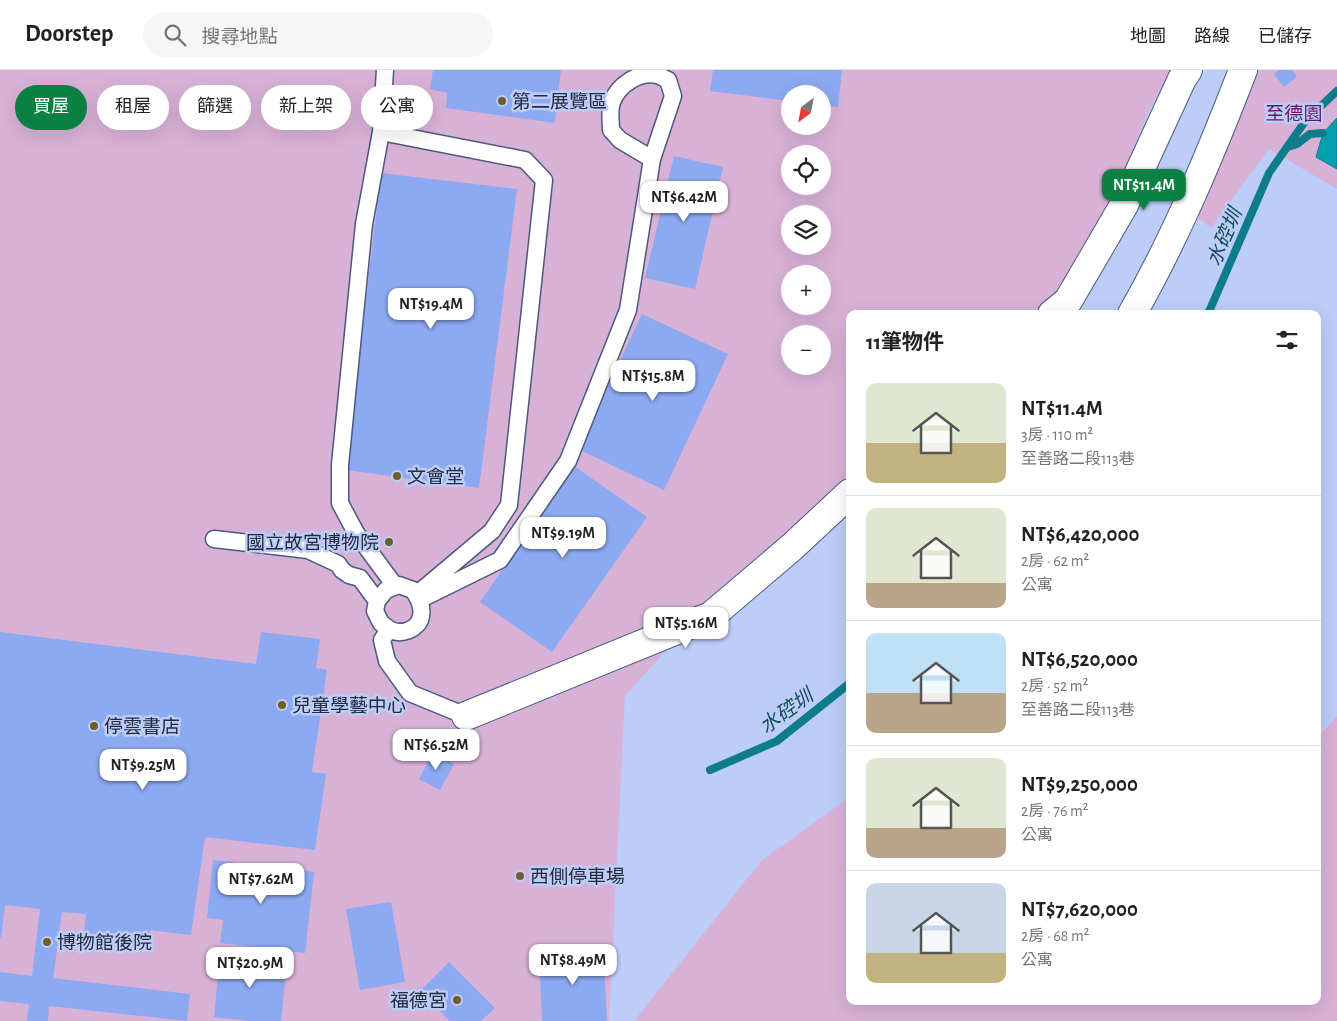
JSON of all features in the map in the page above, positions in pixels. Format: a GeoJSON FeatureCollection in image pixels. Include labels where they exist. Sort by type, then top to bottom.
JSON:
{"type":"FeatureCollection","features":[{"type":"Feature","properties":{"kind":"street"},"geometry":{"type":"LineString","coordinates":[[1057,310],[1068,301],[1124,205],[1182,79],[1188,70]]}},
{"type":"Feature","properties":{"kind":"street"},"geometry":{"type":"LineString","coordinates":[[1134,310],[1151,280],[1191,194],[1243,70]]}},
{"type":"Feature","properties":{"kind":"street"},"geometry":{"type":"LineString","coordinates":[[466,716],[711,616],[792,547],[846,497]]}},
{"type":"Feature","properties":{"kind":"lane"},"geometry":{"type":"LineString","coordinates":[[385,70],[381,132],[364,224],[340,466],[340,502],[356,533],[395,586]]}},
{"type":"Feature","properties":{"kind":"lane"},"geometry":{"type":"LineString","coordinates":[[418,598],[500,560],[568,462],[628,310],[652,159],[673,96],[668,80],[656,75],[636,77],[622,86],[611,102],[610,114],[611,130],[620,140],[652,159]]}},
{"type":"Feature","properties":{"kind":"lane"},"geometry":{"type":"LineString","coordinates":[[381,132],[526,160],[544,180],[509,505],[492,531],[418,598]]}},
{"type":"Feature","properties":{"kind":"lane"},"geometry":{"type":"LineString","coordinates":[[214,539],[308,550],[338,564],[349,575],[360,578],[377,601]]}},
{"type":"Feature","properties":{"kind":"lane"},"geometry":{"type":"LineString","coordinates":[[395,586],[405,586],[413,590],[418,598],[422,614],[420,621],[413,628],[401,633],[394,633],[389,630],[381,623],[374,611],[382,593],[395,586]]}},
{"type":"Feature","properties":{"kind":"lane"},"geometry":{"type":"LineString","coordinates":[[389,630],[382,640],[387,661],[410,693],[466,716]]}},
{"type":"Feature","properties":{"kind":"green space","name":"國立故宮博物院"},"geometry":{"type":"Polygon","coordinates":[[[0,70],[1171,70],[1148,113],[1111,201],[1064,291],[1043,310],[846,310],[846,483],[708,604],[625,696],[609,1021],[0,1021],[0,70]]]}},
{"type":"Feature","properties":{"kind":"green space","name":"至德園"},"geometry":{"type":"Polygon","coordinates":[[[1248,70],[1337,70],[1337,189],[1269,149],[1211,228],[1190,212],[1248,70]]]}},
{"type":"Feature","properties":{"kind":"green space"},"geometry":{"type":"Polygon","coordinates":[[[1337,716],[1337,1021],[634,1021],[762,860],[846,800],[846,1005],[1321,1005],[1321,734],[1337,716]]]}},
{"type":"Feature","properties":{"kind":"shaded area"},"geometry":{"type":"Polygon","coordinates":[[[1337,118],[1337,169],[1316,157],[1323,133],[1337,118]]]}},
{"type":"Feature","properties":{"kind":"building","name":"第二展覽區"},"geometry":{"type":"Polygon","coordinates":[[[433,70],[561,70],[555,123],[446,108],[447,93],[433,90],[433,85],[431,85],[433,70]]]}},
{"type":"Feature","properties":{"kind":"building"},"geometry":{"type":"Polygon","coordinates":[[[713,70],[842,70],[838,107],[831,106],[831,85],[781,85],[781,100],[710,91],[713,70]]]}},
{"type":"Feature","properties":{"kind":"building"},"geometry":{"type":"Polygon","coordinates":[[[1279,70],[1292,70],[1297,77],[1284,87],[1274,74],[1279,70]]]}},
{"type":"Feature","properties":{"kind":"building"},"geometry":{"type":"Polygon","coordinates":[[[674,156],[723,167],[695,289],[645,278],[674,156]]]}},
{"type":"Feature","properties":{"kind":"building"},"geometry":{"type":"Polygon","coordinates":[[[381,173],[517,189],[479,488],[346,470],[381,173]]]}},
{"type":"Feature","properties":{"kind":"building"},"geometry":{"type":"Polygon","coordinates":[[[642,314],[728,354],[664,490],[578,449],[642,314]]]}},
{"type":"Feature","properties":{"kind":"building"},"geometry":{"type":"Polygon","coordinates":[[[574,466],[647,517],[552,652],[480,602],[574,466]]]}},
{"type":"Feature","properties":{"kind":"building"},"geometry":{"type":"Polygon","coordinates":[[[0,632],[256,664],[261,632],[320,639],[316,668],[327,670],[312,772],[326,774],[315,850],[205,837],[191,935],[150,930],[147,951],[83,943],[86,914],[62,912],[53,978],[190,994],[187,1021],[49,1006],[48,1021],[27,1021],[29,1004],[0,1001],[0,972],[32,976],[40,909],[5,905],[0,937],[0,632]]]}},
{"type":"Feature","properties":{"kind":"building"},"geometry":{"type":"Polygon","coordinates":[[[433,753],[454,764],[440,790],[419,779],[433,753]]]}},
{"type":"Feature","properties":{"kind":"building"},"geometry":{"type":"Polygon","coordinates":[[[213,860],[314,872],[305,953],[220,943],[223,920],[207,918],[213,860]]]}},
{"type":"Feature","properties":{"kind":"building"},"geometry":{"type":"Polygon","coordinates":[[[391,902],[405,982],[360,990],[346,909],[391,902]]]}},
{"type":"Feature","properties":{"kind":"building"},"geometry":{"type":"Polygon","coordinates":[[[603,950],[607,1021],[542,1021],[539,952],[603,950]]]}},
{"type":"Feature","properties":{"kind":"building"},"geometry":{"type":"Polygon","coordinates":[[[220,955],[287,963],[281,1021],[248,1021],[214,1017],[220,955]]]}},
{"type":"Feature","properties":{"kind":"building","name":"福德宮"},"geometry":{"type":"Polygon","coordinates":[[[449,962],[495,1008],[481,1021],[450,1021],[420,991],[449,962]]]}},
{"type":"Feature","properties":{"kind":"waterway","name":"水硿圳"},"geometry":{"type":"LineString","coordinates":[[1210,310],[1269,173],[1306,120],[1337,91]]}},
{"type":"Feature","properties":{"kind":"waterway"},"geometry":{"type":"LineString","coordinates":[[1288,147],[1297,144],[1310,134],[1323,133]]}},
{"type":"Feature","properties":{"kind":"waterway","name":"水硿圳"},"geometry":{"type":"LineString","coordinates":[[710,770],[777,741],[846,686]]}},
{"type":"Feature","properties":{"kind":"place","name":"第二展覽區"},"geometry":{"type":"Point","coordinates":[502,101]}},
{"type":"Feature","properties":{"kind":"place","name":"文會堂"},"geometry":{"type":"Point","coordinates":[397,476]}},
{"type":"Feature","properties":{"kind":"place","name":"國立故宮博物院"},"geometry":{"type":"Point","coordinates":[389,542]}},
{"type":"Feature","properties":{"kind":"place","name":"兒童學藝中心"},"geometry":{"type":"Point","coordinates":[282,705]}},
{"type":"Feature","properties":{"kind":"place","name":"停雲書店"},"geometry":{"type":"Point","coordinates":[94,726]}},
{"type":"Feature","properties":{"kind":"place","name":"西側停車場"},"geometry":{"type":"Point","coordinates":[520,876]}},
{"type":"Feature","properties":{"kind":"place","name":"博物館後院"},"geometry":{"type":"Point","coordinates":[47,942]}},
{"type":"Feature","properties":{"kind":"place","name":"福德宮"},"geometry":{"type":"Point","coordinates":[457,1000]}}]}
